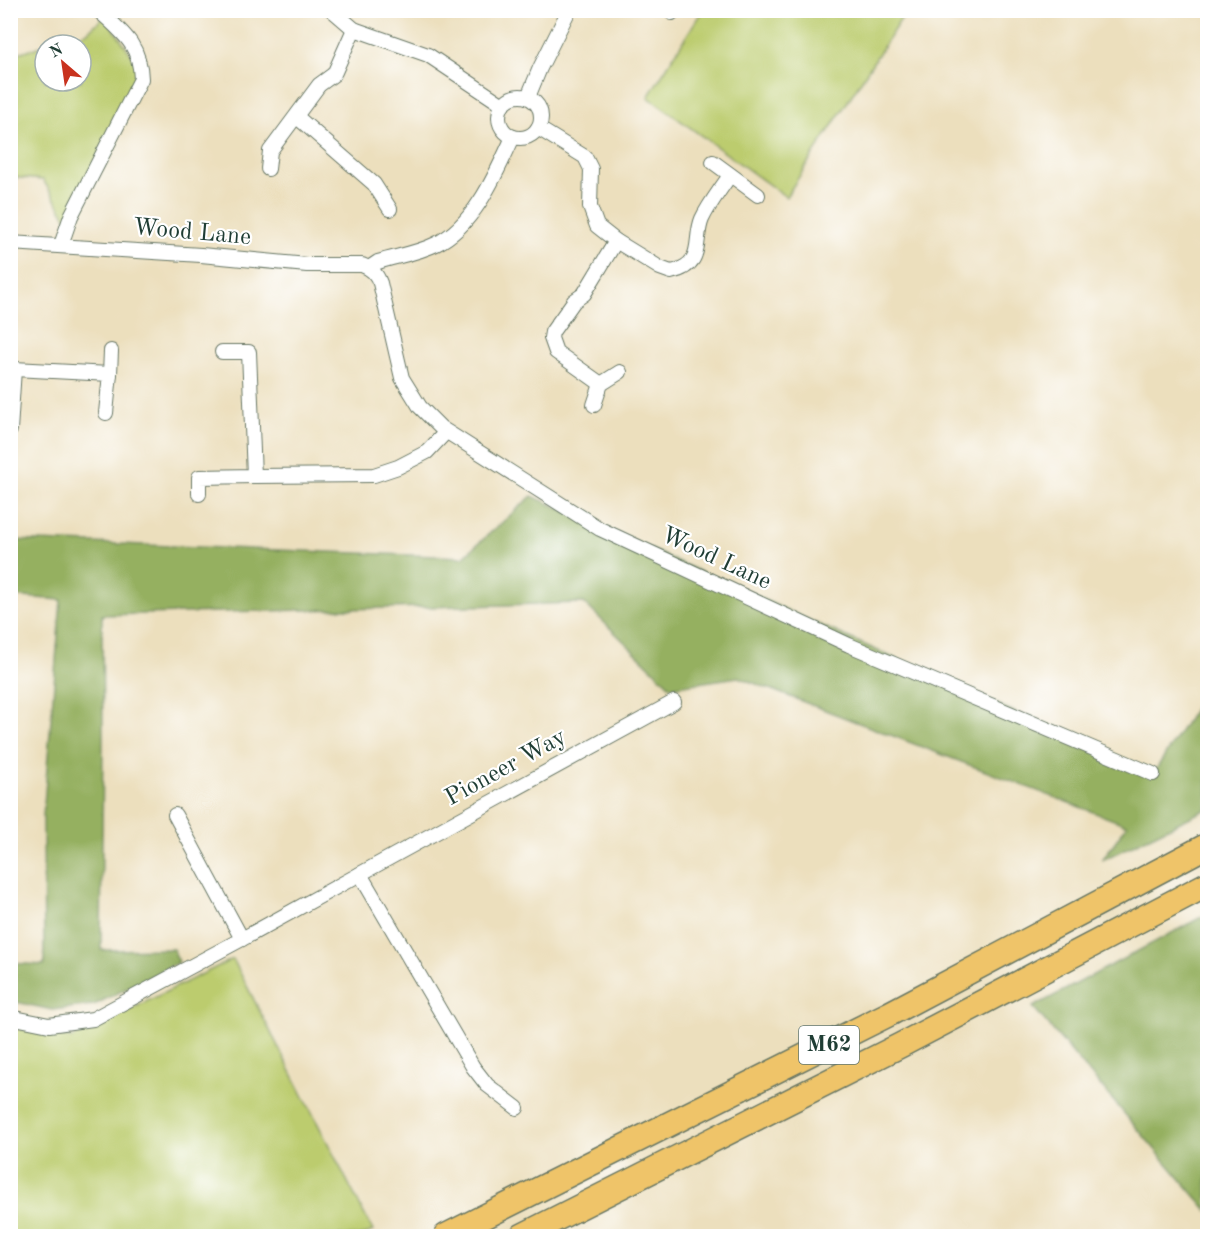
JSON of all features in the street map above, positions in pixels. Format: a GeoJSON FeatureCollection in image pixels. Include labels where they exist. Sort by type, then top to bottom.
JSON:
{"type":"FeatureCollection","features":[{"type":"Feature","properties":{"kind":"highway","name":"M62"},"geometry":{"type":"LineString","coordinates":[[446,1236],[889,1014],[1208,845]]}},
{"type":"Feature","properties":{"kind":"highway","name":"M62"},"geometry":{"type":"LineString","coordinates":[[522,1236],[901,1045],[1208,885]]}},
{"type":"Feature","properties":{"kind":"street"},"geometry":{"type":"LineString","coordinates":[[61,245],[71,216],[141,80],[138,55],[127,37],[98,10]]}},
{"type":"Feature","properties":{"kind":"street"},"geometry":{"type":"LineString","coordinates":[[332,10],[354,28],[428,55],[503,105]]}},
{"type":"Feature","properties":{"kind":"street"},"geometry":{"type":"LineString","coordinates":[[528,97],[569,10]]}},
{"type":"Feature","properties":{"kind":"street"},"geometry":{"type":"LineString","coordinates":[[268,169],[270,151],[319,85],[334,74],[354,28]]}},
{"type":"Feature","properties":{"kind":"street"},"geometry":{"type":"LineString","coordinates":[[514,97],[528,97],[539,108],[541,115],[538,128],[527,137],[513,137],[503,130],[500,123],[500,112],[503,105],[514,97]]}},
{"type":"Feature","properties":{"kind":"street"},"geometry":{"type":"LineString","coordinates":[[297,117],[374,184],[390,209]]}},
{"type":"Feature","properties":{"kind":"street"},"geometry":{"type":"LineString","coordinates":[[538,128],[585,157],[591,169],[590,207],[594,220],[605,234],[660,268],[671,272],[687,266],[695,255],[699,244],[701,221],[730,175]]}},
{"type":"Feature","properties":{"kind":"street","name":"Wood Lane"},"geometry":{"type":"LineString","coordinates":[[369,268],[378,262],[437,244],[469,218],[499,168],[513,137]]}},
{"type":"Feature","properties":{"kind":"street"},"geometry":{"type":"LineString","coordinates":[[713,162],[758,195]]}},
{"type":"Feature","properties":{"kind":"street"},"geometry":{"type":"LineString","coordinates":[[602,384],[556,352],[551,338],[552,332],[574,301],[584,294],[616,241]]}},
{"type":"Feature","properties":{"kind":"street","name":"Wood Lane"},"geometry":{"type":"LineString","coordinates":[[10,243],[201,255],[307,265],[362,265],[369,268],[376,273],[380,283],[402,378],[420,407],[446,432],[600,529],[849,645],[1153,774]]}},
{"type":"Feature","properties":{"kind":"street"},"geometry":{"type":"LineString","coordinates":[[106,413],[111,351]]}},
{"type":"Feature","properties":{"kind":"street"},"geometry":{"type":"LineString","coordinates":[[222,352],[249,352],[254,476]]}},
{"type":"Feature","properties":{"kind":"street"},"geometry":{"type":"LineString","coordinates":[[10,430],[12,367],[110,374]]}},
{"type":"Feature","properties":{"kind":"street"},"geometry":{"type":"LineString","coordinates":[[594,405],[602,384],[620,372]]}},
{"type":"Feature","properties":{"kind":"street"},"geometry":{"type":"LineString","coordinates":[[199,494],[199,477],[374,475],[398,467],[427,452],[446,432]]}},
{"type":"Feature","properties":{"kind":"street","name":"Pioneer Way"},"geometry":{"type":"LineString","coordinates":[[10,1017],[49,1025],[93,1019],[674,702]]}},
{"type":"Feature","properties":{"kind":"street"},"geometry":{"type":"LineString","coordinates":[[175,815],[242,939]]}},
{"type":"Feature","properties":{"kind":"street"},"geometry":{"type":"LineString","coordinates":[[360,874],[473,1067],[487,1085],[517,1108]]}},
{"type":"Feature","properties":{"kind":"green space"},"geometry":{"type":"Polygon","coordinates":[[[898,10],[903,16],[786,197],[648,97],[702,11],[898,10]]]}},
{"type":"Feature","properties":{"kind":"green space"},"geometry":{"type":"Polygon","coordinates":[[[105,16],[140,67],[69,222],[43,180],[11,177],[11,55],[33,49],[33,93],[93,93],[93,33],[86,33],[105,16]]]}},
{"type":"Feature","properties":{"kind":"green space"},"geometry":{"type":"Polygon","coordinates":[[[532,496],[1153,774],[1195,708],[1207,695],[1207,809],[1102,860],[1127,825],[738,677],[671,687],[584,603],[102,615],[101,950],[173,949],[179,962],[94,1005],[52,1010],[11,1001],[10,963],[44,965],[43,816],[61,600],[11,596],[11,540],[463,557],[532,496]]]}},
{"type":"Feature","properties":{"kind":"green space"},"geometry":{"type":"Polygon","coordinates":[[[1207,668],[1207,695],[1195,708],[1207,668]]]}},
{"type":"Feature","properties":{"kind":"green space"},"geometry":{"type":"Polygon","coordinates":[[[1207,914],[1207,1210],[1033,1007],[1207,914]]]}},
{"type":"Feature","properties":{"kind":"green space"},"geometry":{"type":"Polygon","coordinates":[[[233,959],[373,1231],[361,1236],[11,1236],[11,1027],[72,1038],[233,959]]]}}]}
